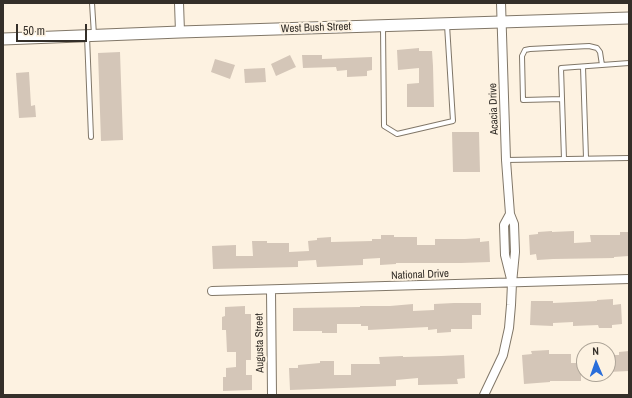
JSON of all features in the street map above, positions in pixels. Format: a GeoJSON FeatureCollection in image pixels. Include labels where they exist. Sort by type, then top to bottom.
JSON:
{"type":"FeatureCollection","features":[{"type":"Feature","properties":{"kind":"main road","name":"West Bush Street"},"geometry":{"type":"LineString","coordinates":[[3,39],[629,18]]}},
{"type":"Feature","properties":{"kind":"street"},"geometry":{"type":"LineString","coordinates":[[179,3],[180,32]]}},
{"type":"Feature","properties":{"kind":"street","name":"Acacia Drive"},"geometry":{"type":"LineString","coordinates":[[484,395],[503,355],[509,328],[512,306],[512,283],[515,252],[514,224],[510,214],[506,160],[501,3]]}},
{"type":"Feature","properties":{"kind":"street","name":"National Drive"},"geometry":{"type":"LineString","coordinates":[[212,291],[629,279]]}},
{"type":"Feature","properties":{"kind":"street","name":"Augusta Street"},"geometry":{"type":"LineString","coordinates":[[271,290],[272,395]]}},
{"type":"Feature","properties":{"kind":"lane"},"geometry":{"type":"LineString","coordinates":[[91,137],[90,36],[92,3]]}},
{"type":"Feature","properties":{"kind":"lane"},"geometry":{"type":"LineString","coordinates":[[383,26],[384,126],[397,134],[453,121],[447,24]]}},
{"type":"Feature","properties":{"kind":"lane"},"geometry":{"type":"LineString","coordinates":[[562,99],[523,100],[522,56],[525,50],[589,46],[597,48],[600,52],[602,65]]}},
{"type":"Feature","properties":{"kind":"lane"},"geometry":{"type":"LineString","coordinates":[[564,159],[561,68],[629,64]]}},
{"type":"Feature","properties":{"kind":"lane"},"geometry":{"type":"LineString","coordinates":[[583,67],[586,158]]}},
{"type":"Feature","properties":{"kind":"lane"},"geometry":{"type":"LineString","coordinates":[[506,160],[629,158]]}},
{"type":"Feature","properties":{"kind":"building"},"geometry":{"type":"Polygon","coordinates":[[[419,48],[419,51],[432,51],[434,107],[407,107],[407,84],[419,83],[419,68],[398,70],[397,50],[419,48]]]}},
{"type":"Feature","properties":{"kind":"building"},"geometry":{"type":"Polygon","coordinates":[[[120,52],[123,140],[101,141],[98,53],[120,52]]]}},
{"type":"Feature","properties":{"kind":"building"},"geometry":{"type":"Polygon","coordinates":[[[290,55],[296,67],[276,76],[271,64],[290,55]]]}},
{"type":"Feature","properties":{"kind":"building"},"geometry":{"type":"Polygon","coordinates":[[[302,55],[322,55],[322,59],[372,57],[372,70],[367,71],[367,76],[347,77],[347,70],[337,71],[336,67],[303,68],[302,55]]]}},
{"type":"Feature","properties":{"kind":"building"},"geometry":{"type":"Polygon","coordinates":[[[215,59],[235,65],[230,79],[211,72],[215,59]]]}},
{"type":"Feature","properties":{"kind":"building"},"geometry":{"type":"Polygon","coordinates":[[[265,68],[266,82],[245,83],[244,69],[265,68]]]}},
{"type":"Feature","properties":{"kind":"building"},"geometry":{"type":"Polygon","coordinates":[[[29,72],[31,106],[35,105],[36,117],[19,118],[16,73],[29,72]]]}},
{"type":"Feature","properties":{"kind":"building"},"geometry":{"type":"Polygon","coordinates":[[[452,132],[479,132],[480,172],[453,172],[452,132]]]}},
{"type":"Feature","properties":{"kind":"building"},"geometry":{"type":"Polygon","coordinates":[[[574,231],[574,243],[591,242],[590,235],[620,235],[620,232],[629,232],[629,256],[614,258],[537,260],[536,254],[530,255],[529,235],[538,234],[538,232],[574,231]]]}},
{"type":"Feature","properties":{"kind":"building"},"geometry":{"type":"Polygon","coordinates":[[[381,235],[394,235],[394,237],[417,237],[417,245],[435,245],[435,239],[480,238],[480,242],[489,241],[490,262],[396,263],[380,265],[380,258],[363,259],[363,265],[317,267],[316,260],[298,261],[298,267],[213,269],[212,246],[236,245],[236,256],[253,256],[252,241],[289,243],[289,252],[309,251],[308,241],[317,240],[317,238],[331,237],[331,242],[372,241],[372,239],[381,239],[381,235]]]}},
{"type":"Feature","properties":{"kind":"building"},"geometry":{"type":"Polygon","coordinates":[[[613,299],[613,305],[621,304],[622,324],[612,325],[612,328],[599,328],[598,325],[573,326],[573,322],[553,323],[553,326],[530,325],[531,301],[553,301],[553,303],[613,299]]]}},
{"type":"Feature","properties":{"kind":"building"},"geometry":{"type":"Polygon","coordinates":[[[481,303],[481,315],[472,315],[472,329],[451,329],[451,332],[437,333],[437,329],[428,330],[428,327],[368,330],[368,326],[361,326],[361,324],[337,324],[337,333],[322,333],[322,331],[293,331],[293,308],[390,306],[413,304],[413,311],[434,310],[434,304],[481,303]]]}},
{"type":"Feature","properties":{"kind":"building"},"geometry":{"type":"Polygon","coordinates":[[[245,306],[245,314],[251,314],[251,360],[246,360],[246,375],[252,375],[252,390],[223,391],[223,377],[226,377],[226,368],[236,367],[236,352],[227,352],[226,330],[222,330],[222,317],[225,316],[225,307],[245,306]]]}},
{"type":"Feature","properties":{"kind":"building"},"geometry":{"type":"Polygon","coordinates":[[[549,350],[549,354],[571,354],[571,363],[576,363],[576,381],[550,381],[524,384],[522,355],[532,354],[531,351],[549,350]]]}},
{"type":"Feature","properties":{"kind":"building"},"geometry":{"type":"Polygon","coordinates":[[[629,351],[629,371],[616,372],[616,355],[619,355],[619,352],[629,351]]]}},
{"type":"Feature","properties":{"kind":"building"},"geometry":{"type":"Polygon","coordinates":[[[464,355],[465,378],[457,379],[458,384],[418,385],[418,378],[396,380],[396,386],[290,390],[289,368],[298,368],[298,365],[320,363],[320,361],[334,361],[334,375],[351,375],[351,364],[380,364],[379,357],[464,355]]]}}]}
